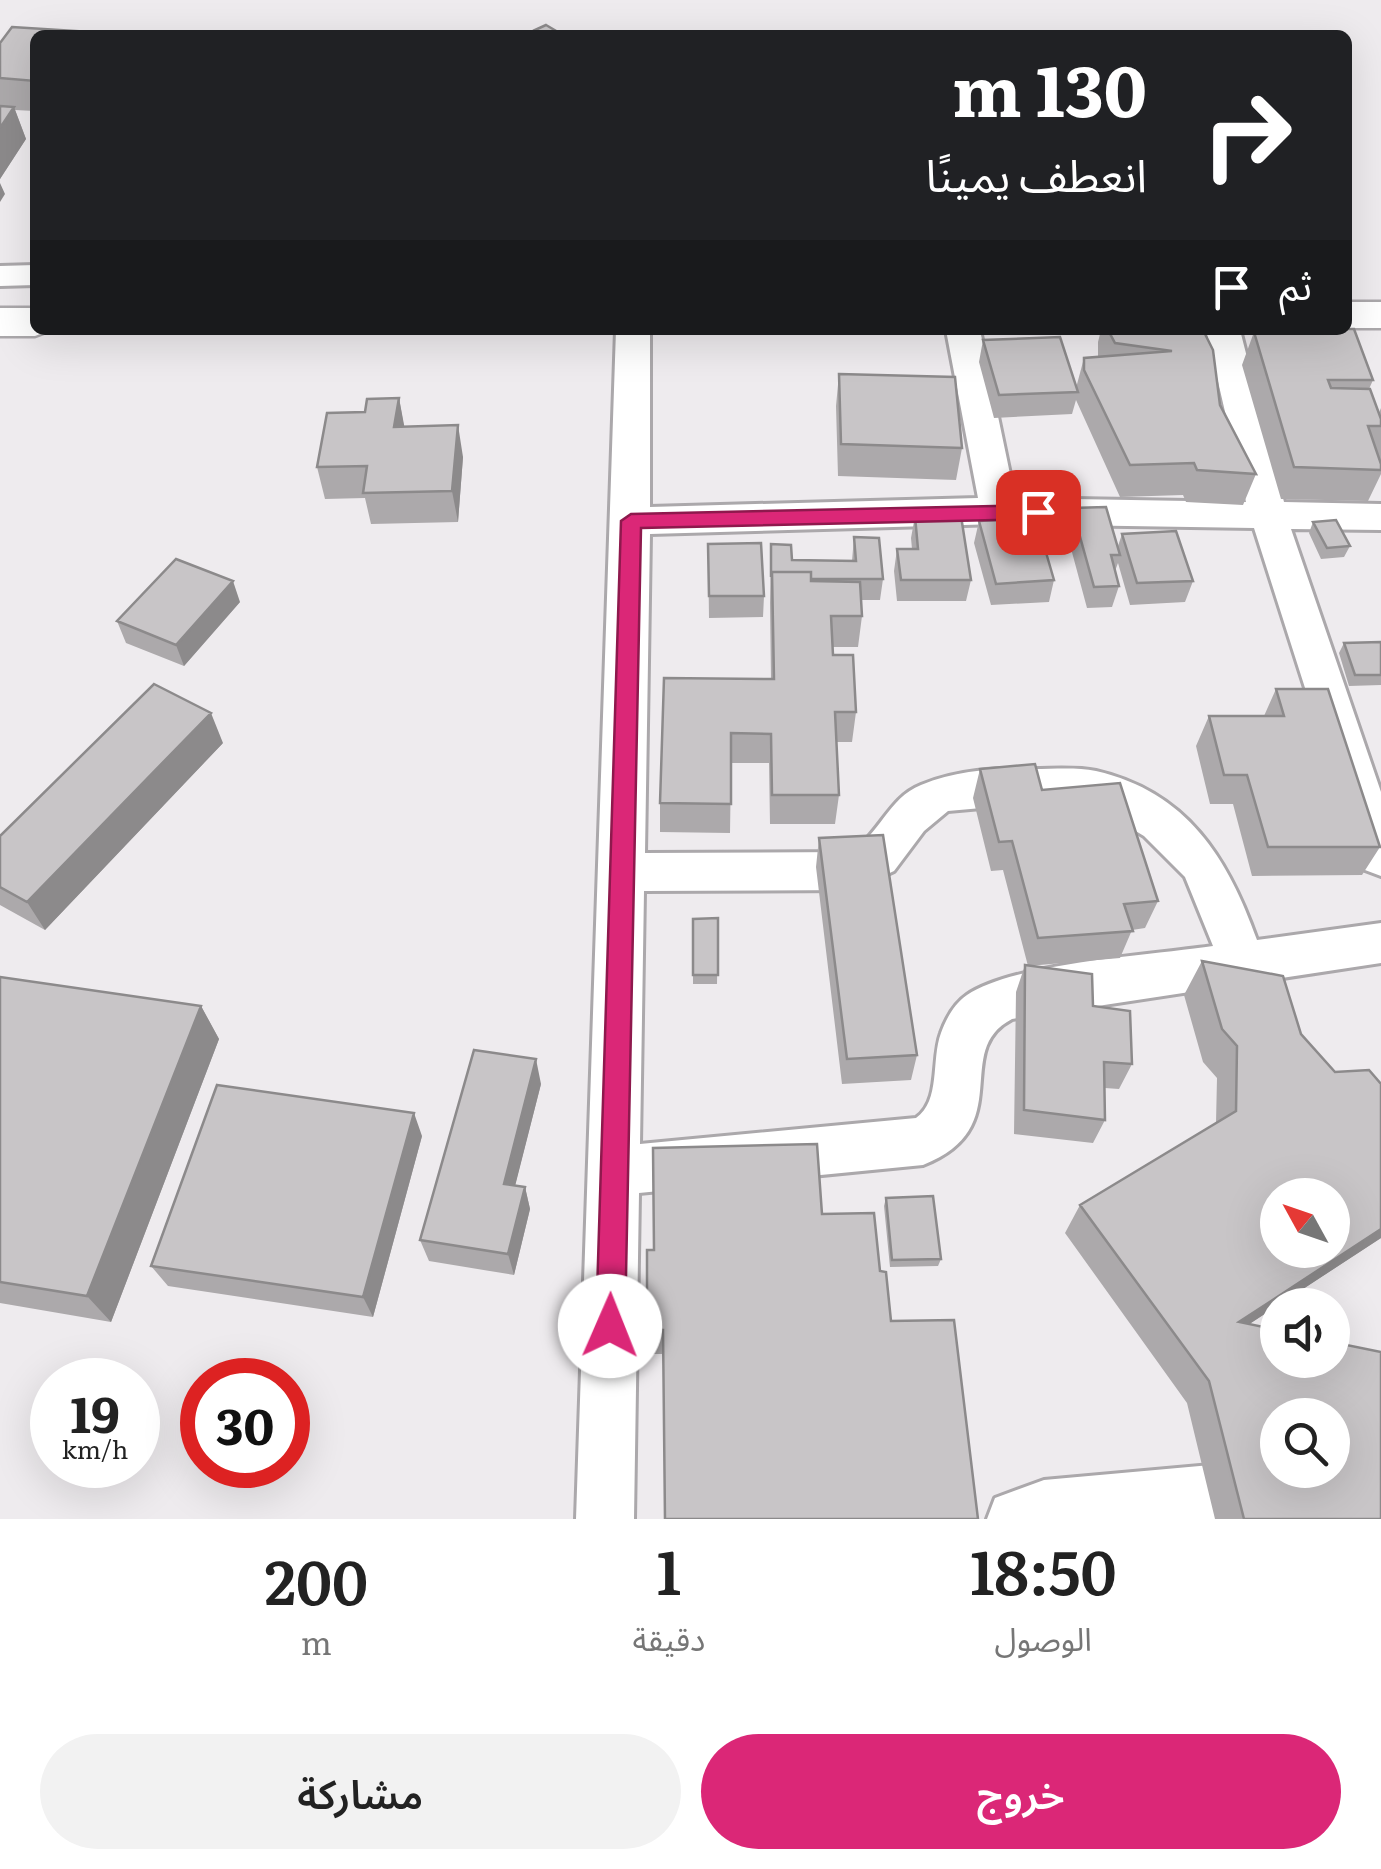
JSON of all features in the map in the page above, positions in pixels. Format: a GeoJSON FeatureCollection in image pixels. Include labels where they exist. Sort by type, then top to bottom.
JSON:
{"type":"FeatureCollection","features":[{"type":"Feature","properties":{"kind":"street"},"geometry":{"type":"LineString","coordinates":[[0,276],[30,275]]}},
{"type":"Feature","properties":{"kind":"street"},"geometry":{"type":"LineString","coordinates":[[1352,315],[1381,315]]}},
{"type":"Feature","properties":{"kind":"street"},"geometry":{"type":"LineString","coordinates":[[0,322],[30,322]]}},
{"type":"Feature","properties":{"kind":"street"},"geometry":{"type":"LineString","coordinates":[[606,1519],[631,521],[632,335]]}},
{"type":"Feature","properties":{"kind":"street"},"geometry":{"type":"LineString","coordinates":[[965,335],[999,511]]}},
{"type":"Feature","properties":{"kind":"street"},"geometry":{"type":"LineString","coordinates":[[1224,335],[1269,518],[1381,857]]}},
{"type":"Feature","properties":{"kind":"street"},"geometry":{"type":"LineString","coordinates":[[631,521],[999,511],[1381,517]]}},
{"type":"Feature","properties":{"kind":"street"},"geometry":{"type":"LineString","coordinates":[[622,872],[853,871],[877,862],[917,808],[936,797],[970,789],[1093,788],[1112,793],[1133,806],[1192,852],[1210,882],[1241,960]]}},
{"type":"Feature","properties":{"kind":"street"},"geometry":{"type":"LineString","coordinates":[[614,1171],[923,1142],[939,1135],[952,1120],[965,1032],[988,1007],[1024,994],[1241,960],[1381,944]]}},
{"type":"Feature","properties":{"kind":"street"},"geometry":{"type":"LineString","coordinates":[[1016,1519],[1044,1510],[1381,1478]]}},
{"type":"Feature","properties":{"kind":"building"},"geometry":{"type":"Polygon","coordinates":[[[12,27],[61,30],[30,30],[30,81],[0,78],[0,43],[12,27]]]}},
{"type":"Feature","properties":{"kind":"building"},"geometry":{"type":"Polygon","coordinates":[[[0,106],[14,107],[0,128],[0,106]]]}},
{"type":"Feature","properties":{"kind":"building"},"geometry":{"type":"Polygon","coordinates":[[[1352,329],[1373,380],[1328,380],[1331,388],[1370,389],[1381,426],[1368,426],[1381,470],[1294,467],[1255,335],[1352,335],[1352,329]]]}},
{"type":"Feature","properties":{"kind":"building"},"geometry":{"type":"Polygon","coordinates":[[[1111,335],[1206,335],[1213,350],[1220,405],[1256,474],[1197,470],[1194,463],[1130,465],[1084,370],[1084,358],[1172,351],[1115,343],[1111,335]]]}},
{"type":"Feature","properties":{"kind":"building"},"geometry":{"type":"Polygon","coordinates":[[[1060,337],[1078,392],[999,395],[983,340],[1060,337]]]}},
{"type":"Feature","properties":{"kind":"building"},"geometry":{"type":"Polygon","coordinates":[[[839,374],[955,377],[962,448],[841,444],[839,374]]]}},
{"type":"Feature","properties":{"kind":"building"},"geometry":{"type":"Polygon","coordinates":[[[399,398],[394,427],[458,425],[452,491],[363,493],[367,466],[317,467],[327,413],[365,412],[367,399],[399,398]]]}},
{"type":"Feature","properties":{"kind":"building"},"geometry":{"type":"Polygon","coordinates":[[[1106,507],[1120,555],[1111,555],[1119,586],[1094,587],[1072,508],[1106,507]]]}},
{"type":"Feature","properties":{"kind":"building"},"geometry":{"type":"Polygon","coordinates":[[[915,516],[961,516],[971,580],[901,580],[897,549],[918,549],[915,516]]]}},
{"type":"Feature","properties":{"kind":"building"},"geometry":{"type":"Polygon","coordinates":[[[1036,518],[1054,580],[996,584],[979,521],[1036,518]]]}},
{"type":"Feature","properties":{"kind":"building"},"geometry":{"type":"Polygon","coordinates":[[[1336,520],[1350,546],[1327,548],[1313,522],[1336,520]]]}},
{"type":"Feature","properties":{"kind":"building"},"geometry":{"type":"Polygon","coordinates":[[[1176,531],[1193,581],[1137,583],[1122,534],[1176,531]]]}},
{"type":"Feature","properties":{"kind":"building"},"geometry":{"type":"Polygon","coordinates":[[[854,537],[879,538],[883,579],[811,579],[811,572],[772,572],[771,577],[771,544],[791,545],[792,560],[856,561],[854,537]]]}},
{"type":"Feature","properties":{"kind":"building"},"geometry":{"type":"Polygon","coordinates":[[[761,543],[764,596],[709,596],[708,544],[761,543]]]}},
{"type":"Feature","properties":{"kind":"building"},"geometry":{"type":"Polygon","coordinates":[[[176,559],[233,581],[176,645],[117,621],[176,559]]]}},
{"type":"Feature","properties":{"kind":"building"},"geometry":{"type":"Polygon","coordinates":[[[772,572],[811,572],[811,581],[860,582],[862,616],[831,616],[833,655],[853,655],[856,712],[835,712],[839,795],[772,795],[771,734],[731,733],[731,804],[660,803],[664,678],[774,679],[772,572]]]}},
{"type":"Feature","properties":{"kind":"building"},"geometry":{"type":"Polygon","coordinates":[[[1381,642],[1381,675],[1355,675],[1344,643],[1381,642]]]}},
{"type":"Feature","properties":{"kind":"building"},"geometry":{"type":"Polygon","coordinates":[[[154,684],[211,713],[27,902],[0,887],[0,836],[154,684]]]}},
{"type":"Feature","properties":{"kind":"building"},"geometry":{"type":"Polygon","coordinates":[[[1276,689],[1328,689],[1380,847],[1268,847],[1247,775],[1224,775],[1209,716],[1284,716],[1276,689]]]}},
{"type":"Feature","properties":{"kind":"building"},"geometry":{"type":"Polygon","coordinates":[[[1035,764],[1042,790],[1120,783],[1158,901],[1124,904],[1133,931],[1038,938],[1012,841],[999,842],[980,769],[1035,764]]]}},
{"type":"Feature","properties":{"kind":"building"},"geometry":{"type":"Polygon","coordinates":[[[883,835],[917,1055],[847,1059],[819,838],[883,835]]]}},
{"type":"Feature","properties":{"kind":"building"},"geometry":{"type":"Polygon","coordinates":[[[718,918],[718,975],[693,975],[693,919],[718,918]]]}},
{"type":"Feature","properties":{"kind":"building"},"geometry":{"type":"Polygon","coordinates":[[[1202,961],[1283,976],[1301,1034],[1335,1072],[1369,1070],[1381,1084],[1381,1229],[1350,1249],[1350,1178],[1260,1178],[1260,1268],[1321,1268],[1291,1288],[1260,1288],[1260,1308],[1239,1322],[1260,1326],[1260,1378],[1350,1378],[1350,1346],[1381,1352],[1381,1519],[1244,1519],[1209,1381],[1080,1205],[1236,1111],[1237,1046],[1222,1029],[1202,961]]]}},
{"type":"Feature","properties":{"kind":"building"},"geometry":{"type":"Polygon","coordinates":[[[1025,965],[1092,974],[1093,1006],[1130,1011],[1132,1064],[1104,1062],[1105,1120],[1024,1110],[1025,965]]]}},
{"type":"Feature","properties":{"kind":"building"},"geometry":{"type":"Polygon","coordinates":[[[0,977],[201,1006],[87,1296],[0,1282],[0,977]]]}},
{"type":"Feature","properties":{"kind":"building"},"geometry":{"type":"Polygon","coordinates":[[[474,1050],[536,1059],[504,1184],[525,1187],[508,1254],[420,1240],[474,1050]]]}},
{"type":"Feature","properties":{"kind":"building"},"geometry":{"type":"Polygon","coordinates":[[[217,1085],[414,1113],[363,1297],[151,1266],[217,1085]]]}},
{"type":"Feature","properties":{"kind":"building"},"geometry":{"type":"Polygon","coordinates":[[[817,1144],[822,1214],[874,1213],[880,1271],[886,1272],[891,1321],[954,1320],[978,1519],[665,1519],[663,1330],[647,1330],[647,1250],[654,1250],[653,1148],[817,1144]]]}},
{"type":"Feature","properties":{"kind":"building"},"geometry":{"type":"Polygon","coordinates":[[[933,1196],[941,1259],[892,1260],[886,1198],[933,1196]]]}},
{"type":"Feature","properties":{"kind":"route"},"geometry":{"type":"LineString","coordinates":[[610,1326],[631,521],[1038,512]]}}]}
